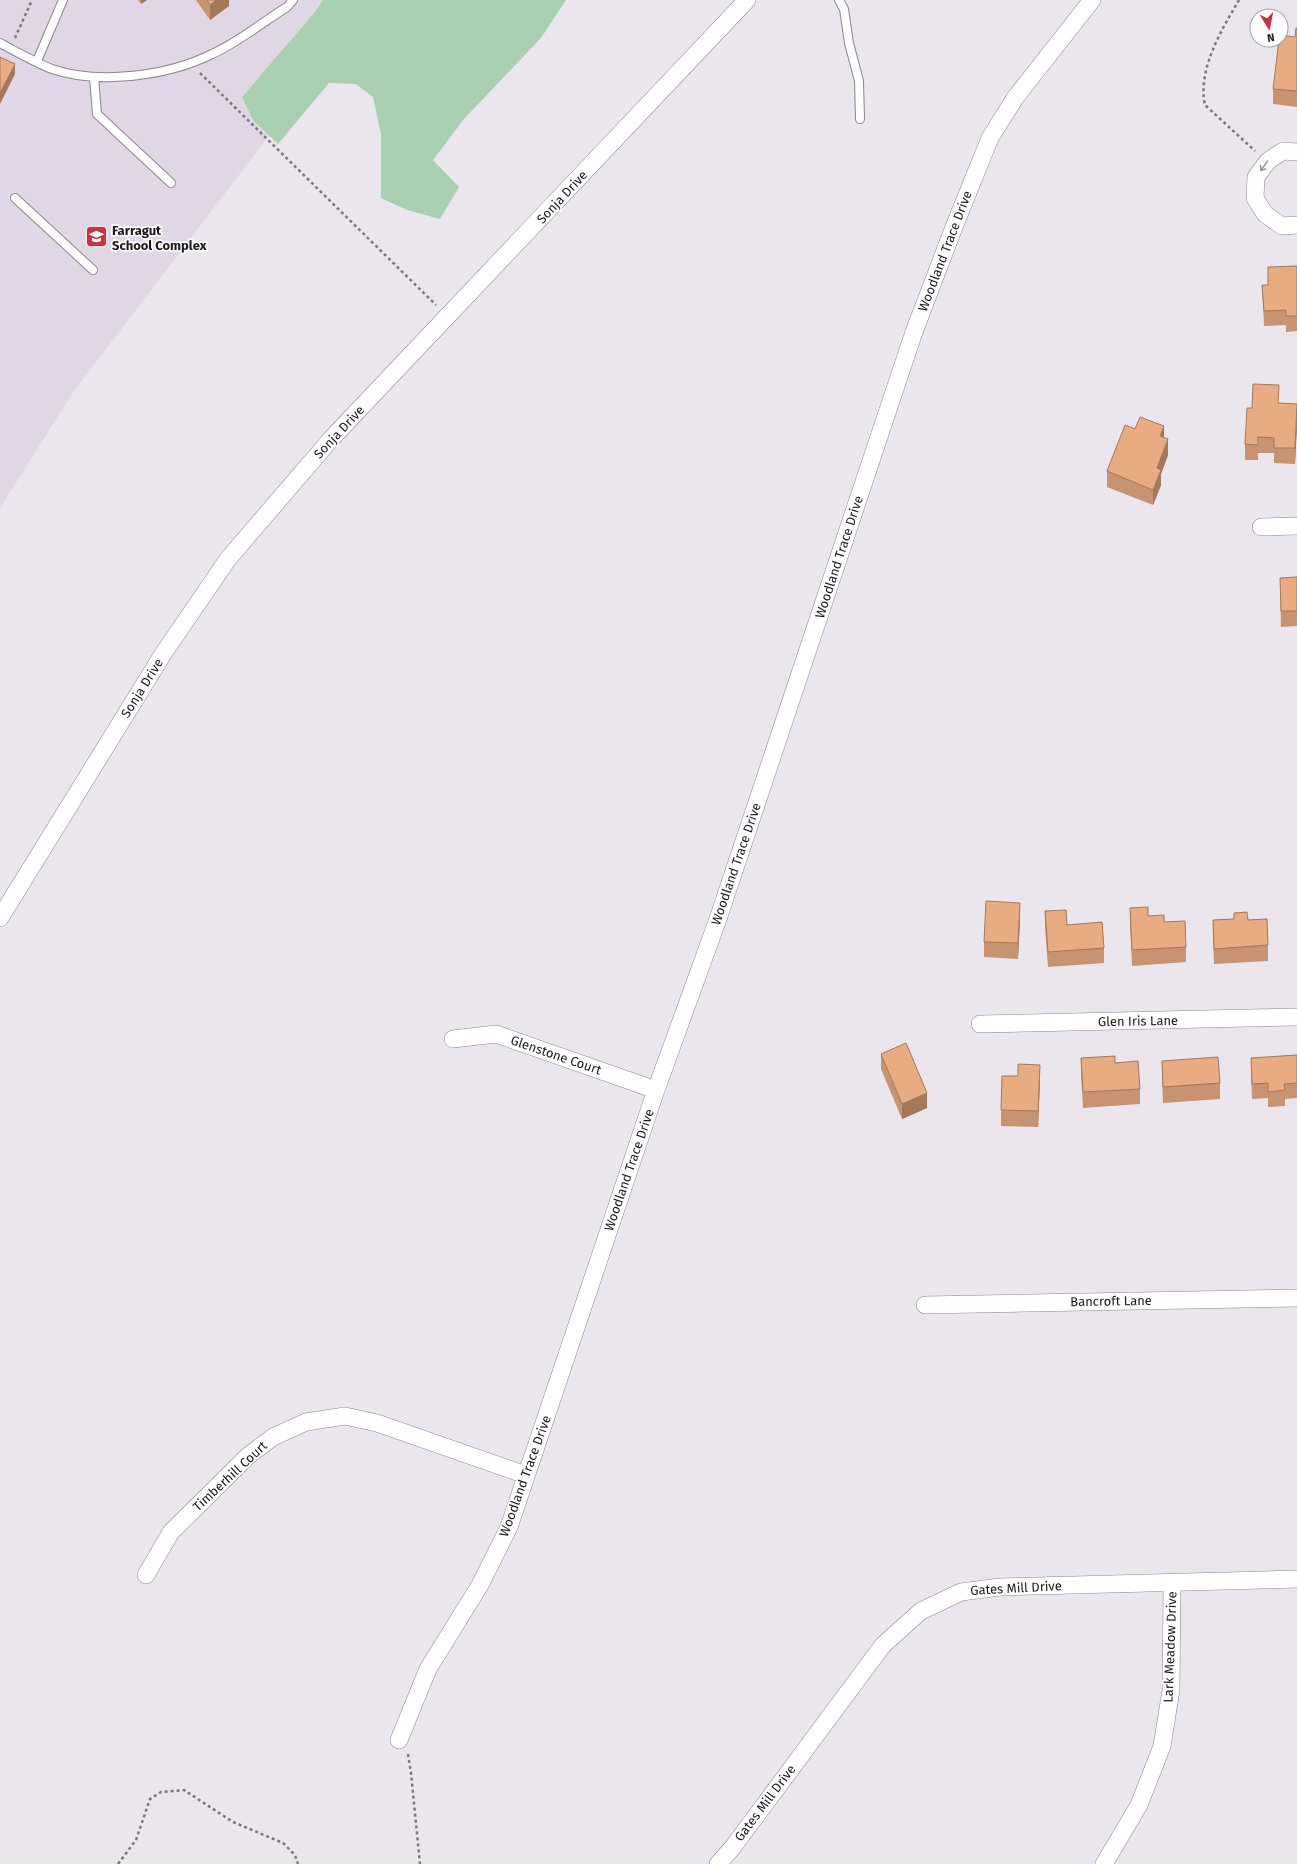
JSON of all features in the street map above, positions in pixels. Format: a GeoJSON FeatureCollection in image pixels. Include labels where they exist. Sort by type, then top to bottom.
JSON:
{"type":"FeatureCollection","features":[{"type":"Feature","properties":{"kind":"street","name":"Sonja Drive"},"geometry":{"type":"LineString","coordinates":[[0,918],[163,654],[228,559],[331,439],[747,0]]}},
{"type":"Feature","properties":{"kind":"street","name":"Woodland Trace Drive"},"geometry":{"type":"LineString","coordinates":[[399,1740],[428,1669],[480,1585],[509,1527],[656,1090],[718,919],[914,332],[954,227],[990,138],[1015,98],[1092,0]]}},
{"type":"Feature","properties":{"kind":"street"},"geometry":{"type":"LineString","coordinates":[[1297,152],[1283,151],[1266,162],[1256,177],[1255,198],[1265,214],[1282,226],[1297,225]]}},
{"type":"Feature","properties":{"kind":"street"},"geometry":{"type":"LineString","coordinates":[[1261,527],[1297,526]]}},
{"type":"Feature","properties":{"kind":"street","name":"Glen Iris Lane"},"geometry":{"type":"LineString","coordinates":[[980,1024],[1297,1017]]}},
{"type":"Feature","properties":{"kind":"street","name":"Glenstone Court"},"geometry":{"type":"LineString","coordinates":[[453,1038],[496,1034],[656,1090]]}},
{"type":"Feature","properties":{"kind":"street","name":"Bancroft Lane"},"geometry":{"type":"LineString","coordinates":[[925,1305],[1297,1298]]}},
{"type":"Feature","properties":{"kind":"street","name":"Timberhill Court"},"geometry":{"type":"LineString","coordinates":[[146,1575],[171,1532],[248,1456],[273,1437],[306,1422],[345,1416],[377,1422],[526,1475]]}},
{"type":"Feature","properties":{"kind":"street","name":"Gates Mill Drive"},"geometry":{"type":"LineString","coordinates":[[718,1864],[733,1847],[883,1645],[921,1611],[961,1592],[1000,1587],[1297,1579]]}},
{"type":"Feature","properties":{"kind":"street","name":"Lark Meadow Drive"},"geometry":{"type":"LineString","coordinates":[[1104,1864],[1139,1805],[1162,1746],[1171,1690],[1172,1582]]}},
{"type":"Feature","properties":{"kind":"lane"},"geometry":{"type":"LineString","coordinates":[[37,61],[63,0]]}},
{"type":"Feature","properties":{"kind":"lane"},"geometry":{"type":"LineString","coordinates":[[0,43],[51,68],[94,77],[150,73],[181,66],[212,54],[287,7],[293,0]]}},
{"type":"Feature","properties":{"kind":"lane"},"geometry":{"type":"LineString","coordinates":[[839,0],[844,9],[849,44],[859,81],[860,119]]}},
{"type":"Feature","properties":{"kind":"lane"},"geometry":{"type":"LineString","coordinates":[[94,77],[97,114],[172,183]]}},
{"type":"Feature","properties":{"kind":"lane"},"geometry":{"type":"LineString","coordinates":[[15,198],[92,270]]}},
{"type":"Feature","properties":{"kind":"path"},"geometry":{"type":"LineString","coordinates":[[14,41],[32,0]]}},
{"type":"Feature","properties":{"kind":"path"},"geometry":{"type":"LineString","coordinates":[[1239,0],[1216,40],[1204,83],[1203,98],[1205,106],[1266,162]]}},
{"type":"Feature","properties":{"kind":"path"},"geometry":{"type":"LineString","coordinates":[[181,66],[203,75],[448,317]]}},
{"type":"Feature","properties":{"kind":"path"},"geometry":{"type":"LineString","coordinates":[[399,1740],[408,1756],[411,1773],[420,1864]]}},
{"type":"Feature","properties":{"kind":"path"},"geometry":{"type":"LineString","coordinates":[[118,1864],[136,1840],[150,1799],[161,1792],[184,1790],[233,1822],[283,1842],[295,1855],[298,1864]]}},
{"type":"Feature","properties":{"kind":"shaded area","name":"Farragut School Complex"},"geometry":{"type":"Polygon","coordinates":[[[0,0],[350,0],[310,82],[74,391],[0,508],[0,0]]]}},
{"type":"Feature","properties":{"kind":"green space"},"geometry":{"type":"Polygon","coordinates":[[[323,0],[566,0],[541,38],[464,119],[433,160],[459,187],[440,219],[407,210],[381,198],[381,134],[373,97],[356,84],[329,83],[278,144],[253,120],[242,97],[315,12],[323,0]]]}},
{"type":"Feature","properties":{"kind":"building"},"geometry":{"type":"Polygon","coordinates":[[[207,0],[216,0],[210,5],[207,0]]]}},
{"type":"Feature","properties":{"kind":"building"},"geometry":{"type":"Polygon","coordinates":[[[1297,28],[1297,91],[1273,89],[1278,48],[1289,48],[1289,36],[1295,37],[1297,28]]]}},
{"type":"Feature","properties":{"kind":"building"},"geometry":{"type":"Polygon","coordinates":[[[0,57],[15,64],[0,93],[0,57]]]}},
{"type":"Feature","properties":{"kind":"building"},"geometry":{"type":"Polygon","coordinates":[[[1297,266],[1297,316],[1286,316],[1286,310],[1264,311],[1262,285],[1268,285],[1268,267],[1297,266]]]}},
{"type":"Feature","properties":{"kind":"building"},"geometry":{"type":"Polygon","coordinates":[[[1253,384],[1279,385],[1278,403],[1297,404],[1295,448],[1274,448],[1274,438],[1258,437],[1258,445],[1245,444],[1247,408],[1252,408],[1253,384]]]}},
{"type":"Feature","properties":{"kind":"building"},"geometry":{"type":"Polygon","coordinates":[[[1140,417],[1164,426],[1160,436],[1168,439],[1157,468],[1161,470],[1153,490],[1107,471],[1125,425],[1135,429],[1140,417]]]}},
{"type":"Feature","properties":{"kind":"building"},"geometry":{"type":"Polygon","coordinates":[[[1297,577],[1297,611],[1281,611],[1280,578],[1297,577]]]}},
{"type":"Feature","properties":{"kind":"building"},"geometry":{"type":"Polygon","coordinates":[[[986,901],[1020,903],[1018,943],[984,942],[986,901]]]}},
{"type":"Feature","properties":{"kind":"building"},"geometry":{"type":"Polygon","coordinates":[[[1148,907],[1148,916],[1164,915],[1164,922],[1185,921],[1186,947],[1132,950],[1130,908],[1148,907]]]}},
{"type":"Feature","properties":{"kind":"building"},"geometry":{"type":"Polygon","coordinates":[[[1066,910],[1067,925],[1102,922],[1104,948],[1048,952],[1045,911],[1066,910]]]}},
{"type":"Feature","properties":{"kind":"building"},"geometry":{"type":"Polygon","coordinates":[[[1247,912],[1248,920],[1267,919],[1268,945],[1214,949],[1213,920],[1234,919],[1234,913],[1247,912]]]}},
{"type":"Feature","properties":{"kind":"building"},"geometry":{"type":"Polygon","coordinates":[[[906,1043],[927,1093],[902,1104],[881,1054],[906,1043]]]}},
{"type":"Feature","properties":{"kind":"building"},"geometry":{"type":"Polygon","coordinates":[[[1297,1055],[1297,1083],[1284,1084],[1285,1090],[1268,1092],[1268,1083],[1252,1084],[1251,1058],[1297,1055]]]}},
{"type":"Feature","properties":{"kind":"building"},"geometry":{"type":"Polygon","coordinates":[[[1115,1056],[1115,1063],[1138,1061],[1140,1089],[1083,1092],[1081,1058],[1115,1056]]]}},
{"type":"Feature","properties":{"kind":"building"},"geometry":{"type":"Polygon","coordinates":[[[1218,1057],[1220,1083],[1163,1087],[1162,1061],[1218,1057]]]}},
{"type":"Feature","properties":{"kind":"building"},"geometry":{"type":"Polygon","coordinates":[[[1018,1064],[1040,1065],[1038,1111],[1001,1110],[1002,1076],[1018,1076],[1018,1064]]]}},
{"type":"Feature","properties":{"kind":"place","name":"Farragut School Complex"},"geometry":{"type":"Point","coordinates":[96,237]}}]}
